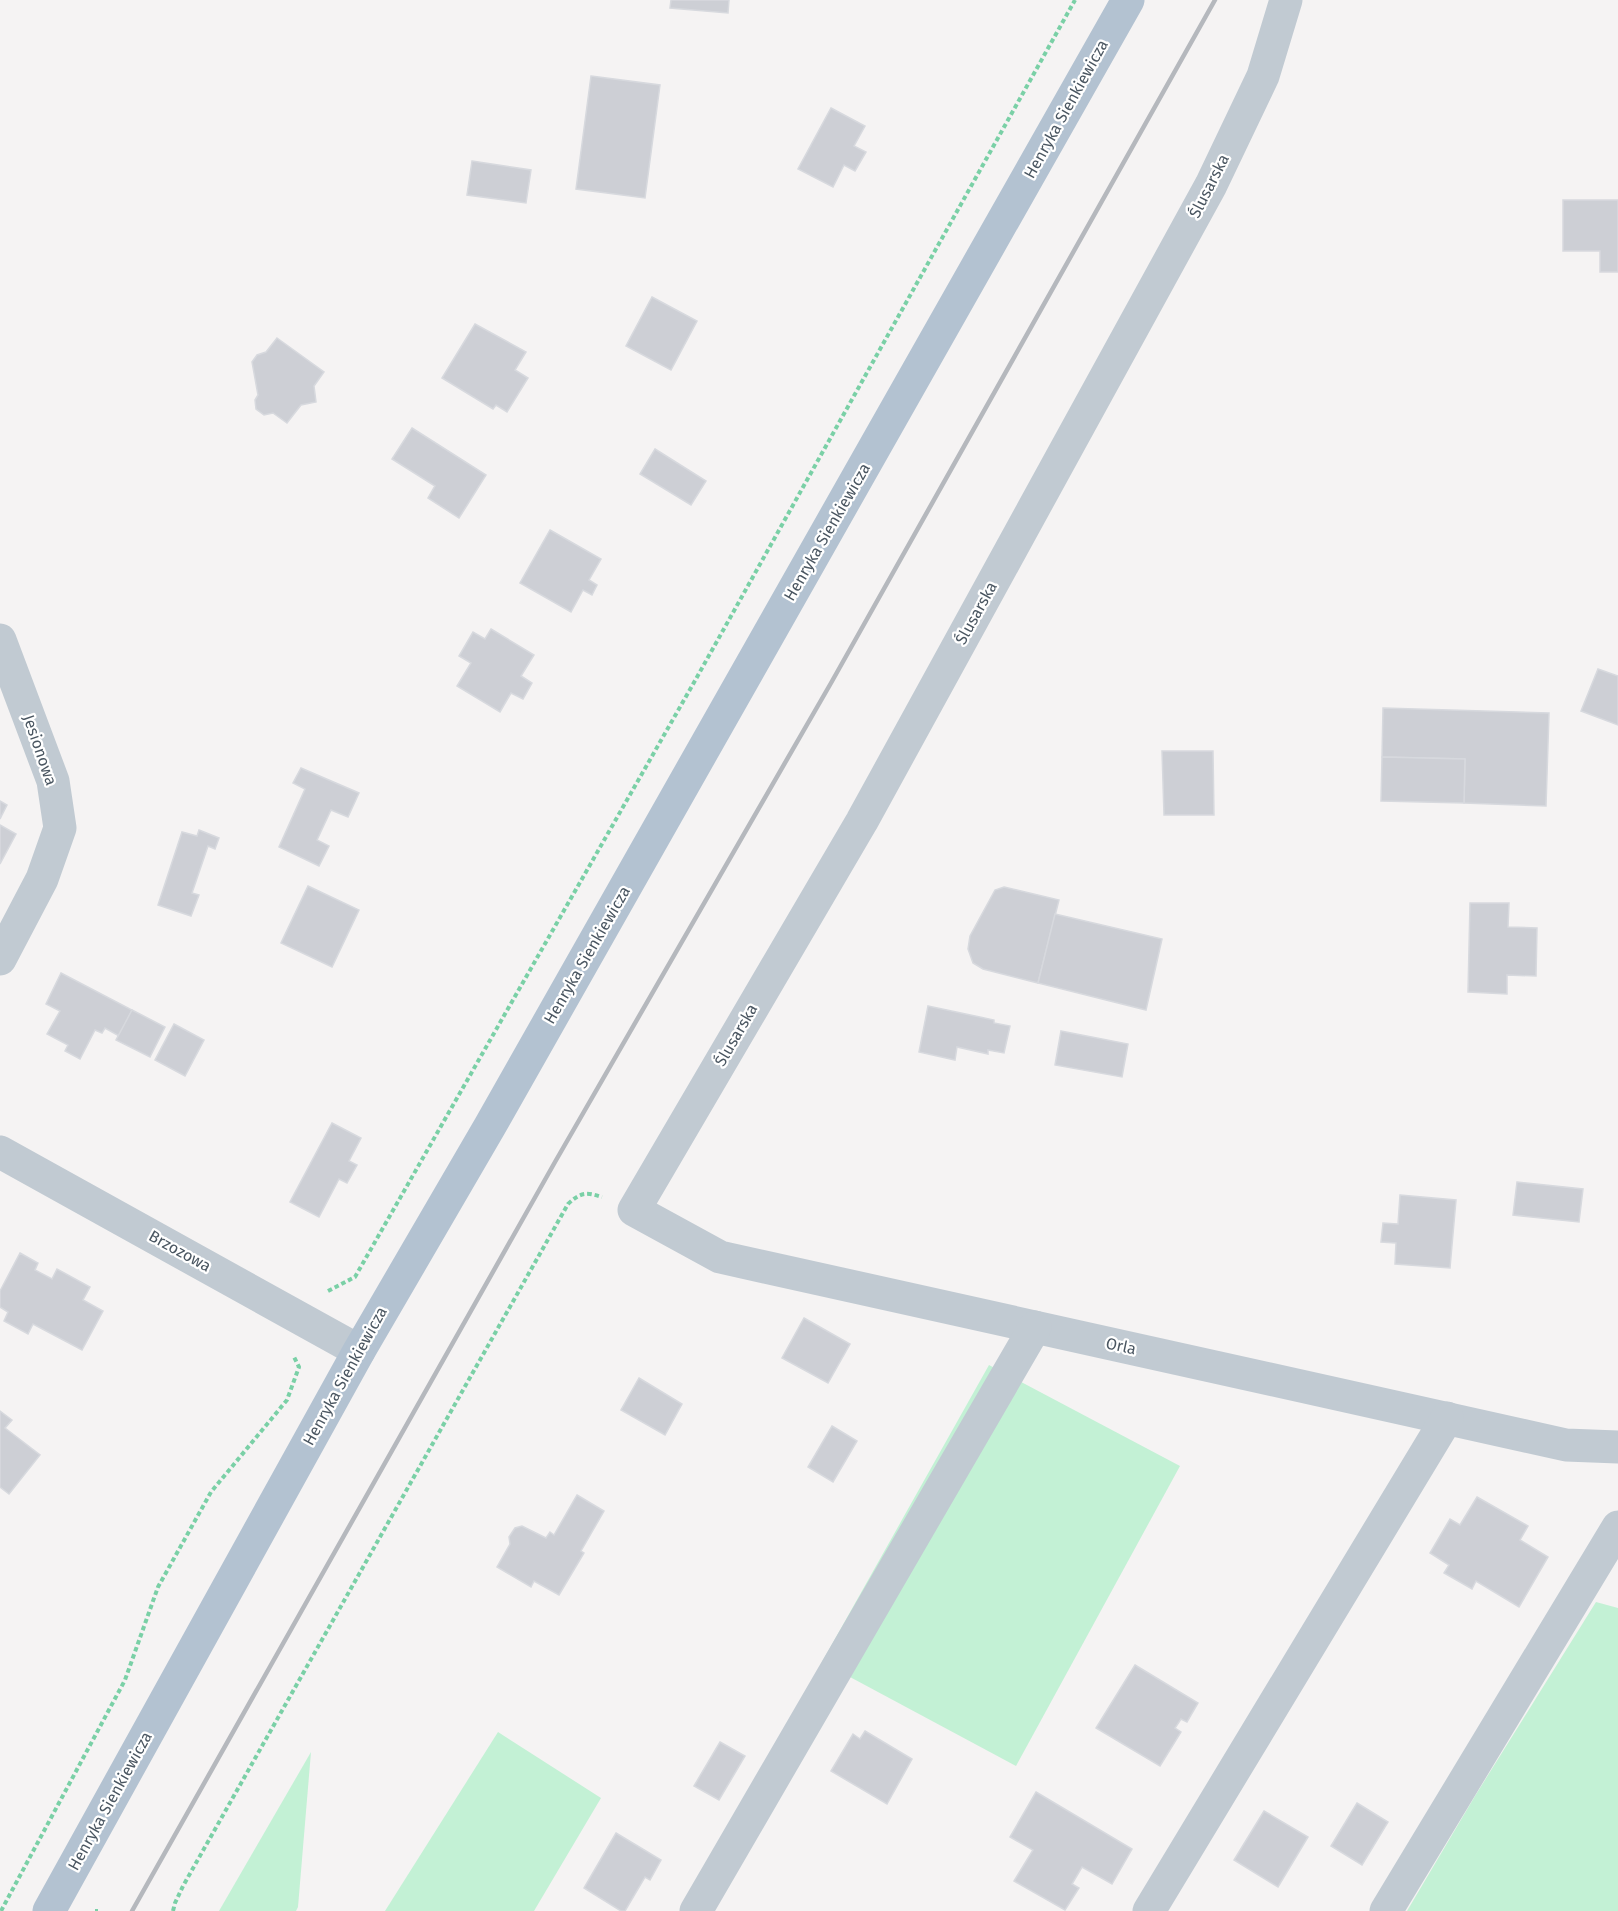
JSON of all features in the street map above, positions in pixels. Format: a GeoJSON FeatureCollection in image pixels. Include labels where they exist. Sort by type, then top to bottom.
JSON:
{"type":"FeatureCollection","features":[{"type":"Feature","properties":{"kind":"main road","name":"Henryka Sienkiewicza"},"geometry":{"type":"LineString","coordinates":[[49,1911],[359,1351],[496,1115],[1128,0]]}},
{"type":"Feature","properties":{"kind":"street","name":"Ślusarska"},"geometry":{"type":"LineString","coordinates":[[634,1210],[862,821],[1210,185],[1263,76],[1286,0]]}},
{"type":"Feature","properties":{"kind":"street","name":"Jesionowa"},"geometry":{"type":"LineString","coordinates":[[0,640],[53,781],[60,828],[42,879],[0,959]]}},
{"type":"Feature","properties":{"kind":"street","name":"Brzozowa"},"geometry":{"type":"LineString","coordinates":[[0,1152],[359,1351]]}},
{"type":"Feature","properties":{"kind":"street","name":"Orla"},"geometry":{"type":"LineString","coordinates":[[634,1210],[720,1257],[1566,1445],[1618,1447]]}},
{"type":"Feature","properties":{"kind":"street"},"geometry":{"type":"LineString","coordinates":[[696,1911],[1035,1327]]}},
{"type":"Feature","properties":{"kind":"street"},"geometry":{"type":"LineString","coordinates":[[1149,1911],[1447,1418]]}},
{"type":"Feature","properties":{"kind":"street"},"geometry":{"type":"LineString","coordinates":[[1386,1911],[1618,1527]]}},
{"type":"Feature","properties":{"kind":"path"},"geometry":{"type":"LineString","coordinates":[[321,1291],[331,1291],[355,1276],[692,686],[1075,0]]}},
{"type":"Feature","properties":{"kind":"path"},"geometry":{"type":"LineString","coordinates":[[173,1911],[183,1886],[568,1204],[576,1197],[587,1193],[634,1210]]}},
{"type":"Feature","properties":{"kind":"path"},"geometry":{"type":"LineString","coordinates":[[1,1911],[125,1680],[158,1587],[211,1492],[287,1400],[299,1367],[294,1357]]}},
{"type":"Feature","properties":{"kind":"green space"},"geometry":{"type":"Polygon","coordinates":[[[989,1365],[1180,1466],[1016,1766],[822,1662],[989,1365]]]}},
{"type":"Feature","properties":{"kind":"green space"},"geometry":{"type":"Polygon","coordinates":[[[1596,1602],[1618,1608],[1618,1911],[1407,1911],[1475,1796],[1596,1602]]]}},
{"type":"Feature","properties":{"kind":"green space"},"geometry":{"type":"Polygon","coordinates":[[[498,1732],[601,1798],[534,1911],[385,1911],[498,1732]]]}},
{"type":"Feature","properties":{"kind":"green space"},"geometry":{"type":"Polygon","coordinates":[[[311,1752],[296,1911],[219,1911],[311,1752]]]}},
{"type":"Feature","properties":{"kind":"building"},"geometry":{"type":"Polygon","coordinates":[[[671,0],[729,0],[728,13],[670,8],[671,0]]]}},
{"type":"Feature","properties":{"kind":"building"},"geometry":{"type":"Polygon","coordinates":[[[591,76],[660,85],[645,198],[576,189],[591,76]]]}},
{"type":"Feature","properties":{"kind":"building"},"geometry":{"type":"Polygon","coordinates":[[[831,108],[865,126],[854,146],[866,152],[855,171],[844,165],[833,187],[798,169],[831,108]]]}},
{"type":"Feature","properties":{"kind":"building"},"geometry":{"type":"Polygon","coordinates":[[[472,161],[531,170],[526,203],[467,195],[472,161]]]}},
{"type":"Feature","properties":{"kind":"building"},"geometry":{"type":"Polygon","coordinates":[[[1563,200],[1618,200],[1618,272],[1600,272],[1600,251],[1563,251],[1563,200]]]}},
{"type":"Feature","properties":{"kind":"building"},"geometry":{"type":"Polygon","coordinates":[[[652,297],[697,321],[671,370],[626,346],[652,297]]]}},
{"type":"Feature","properties":{"kind":"building"},"geometry":{"type":"Polygon","coordinates":[[[475,324],[526,352],[515,370],[528,378],[507,412],[496,405],[493,409],[442,378],[475,324]]]}},
{"type":"Feature","properties":{"kind":"building"},"geometry":{"type":"Polygon","coordinates":[[[277,338],[324,372],[314,386],[316,402],[301,405],[287,423],[273,413],[264,415],[256,409],[255,400],[258,395],[252,362],[257,355],[266,352],[277,338]]]}},
{"type":"Feature","properties":{"kind":"building"},"geometry":{"type":"Polygon","coordinates":[[[412,428],[486,475],[459,518],[428,498],[435,486],[392,459],[412,428]]]}},
{"type":"Feature","properties":{"kind":"building"},"geometry":{"type":"Polygon","coordinates":[[[655,449],[706,481],[691,505],[640,474],[655,449]]]}},
{"type":"Feature","properties":{"kind":"building"},"geometry":{"type":"Polygon","coordinates":[[[550,530],[601,559],[589,580],[597,585],[592,595],[583,590],[571,612],[520,583],[550,530]]]}},
{"type":"Feature","properties":{"kind":"building"},"geometry":{"type":"Polygon","coordinates":[[[491,629],[534,655],[521,676],[532,683],[523,699],[511,693],[500,712],[457,686],[471,663],[459,656],[473,632],[485,639],[491,629]]]}},
{"type":"Feature","properties":{"kind":"building"},"geometry":{"type":"Polygon","coordinates":[[[1598,669],[1618,676],[1618,725],[1581,711],[1598,669]]]}},
{"type":"Feature","properties":{"kind":"building"},"geometry":{"type":"Polygon","coordinates":[[[1383,708],[1549,713],[1546,806],[1464,803],[1465,759],[1382,757],[1383,708]]]}},
{"type":"Feature","properties":{"kind":"building"},"geometry":{"type":"Polygon","coordinates":[[[1162,751],[1213,751],[1214,815],[1164,815],[1162,751]]]}},
{"type":"Feature","properties":{"kind":"building"},"geometry":{"type":"Polygon","coordinates":[[[1382,757],[1465,759],[1464,803],[1381,801],[1382,757]]]}},
{"type":"Feature","properties":{"kind":"building"},"geometry":{"type":"Polygon","coordinates":[[[301,768],[359,793],[348,817],[331,810],[317,840],[329,846],[319,866],[279,847],[305,789],[293,783],[301,768]]]}},
{"type":"Feature","properties":{"kind":"building"},"geometry":{"type":"Polygon","coordinates":[[[0,801],[7,805],[0,819],[0,801]]]}},
{"type":"Feature","properties":{"kind":"building"},"geometry":{"type":"Polygon","coordinates":[[[0,825],[16,834],[0,864],[0,825]]]}},
{"type":"Feature","properties":{"kind":"building"},"geometry":{"type":"Polygon","coordinates":[[[199,830],[219,838],[215,849],[208,846],[192,893],[199,895],[191,916],[158,905],[182,832],[197,836],[199,830]]]}},
{"type":"Feature","properties":{"kind":"building"},"geometry":{"type":"Polygon","coordinates":[[[308,886],[359,910],[332,967],[281,943],[308,886]]]}},
{"type":"Feature","properties":{"kind":"building"},"geometry":{"type":"Polygon","coordinates":[[[1004,887],[1059,900],[1038,983],[983,969],[973,963],[968,949],[970,936],[995,890],[1004,887]]]}},
{"type":"Feature","properties":{"kind":"building"},"geometry":{"type":"Polygon","coordinates":[[[1470,903],[1509,903],[1508,927],[1537,928],[1536,976],[1507,975],[1507,994],[1468,992],[1470,903]]]}},
{"type":"Feature","properties":{"kind":"building"},"geometry":{"type":"Polygon","coordinates":[[[1055,914],[1162,939],[1146,1010],[1038,983],[1055,914]]]}},
{"type":"Feature","properties":{"kind":"building"},"geometry":{"type":"Polygon","coordinates":[[[61,973],[132,1010],[119,1036],[105,1028],[102,1033],[95,1030],[80,1059],[65,1051],[68,1045],[47,1034],[60,1011],[46,1004],[61,973]]]}},
{"type":"Feature","properties":{"kind":"building"},"geometry":{"type":"Polygon","coordinates":[[[928,1006],[994,1020],[994,1023],[1010,1026],[1004,1053],[988,1050],[988,1054],[957,1047],[955,1060],[919,1052],[928,1006]]]}},
{"type":"Feature","properties":{"kind":"building"},"geometry":{"type":"Polygon","coordinates":[[[132,1010],[165,1027],[150,1057],[116,1040],[132,1010]]]}},
{"type":"Feature","properties":{"kind":"building"},"geometry":{"type":"Polygon","coordinates":[[[174,1024],[204,1040],[185,1076],[155,1060],[174,1024]]]}},
{"type":"Feature","properties":{"kind":"building"},"geometry":{"type":"Polygon","coordinates":[[[1061,1031],[1128,1044],[1122,1077],[1055,1065],[1061,1031]]]}},
{"type":"Feature","properties":{"kind":"building"},"geometry":{"type":"Polygon","coordinates":[[[332,1123],[361,1138],[349,1161],[357,1165],[347,1183],[339,1179],[319,1217],[290,1202],[332,1123]]]}},
{"type":"Feature","properties":{"kind":"building"},"geometry":{"type":"Polygon","coordinates":[[[1517,1182],[1583,1189],[1579,1222],[1513,1215],[1517,1182]]]}},
{"type":"Feature","properties":{"kind":"building"},"geometry":{"type":"Polygon","coordinates":[[[1400,1195],[1456,1200],[1450,1268],[1395,1264],[1396,1243],[1381,1242],[1383,1223],[1398,1224],[1400,1195]]]}},
{"type":"Feature","properties":{"kind":"building"},"geometry":{"type":"Polygon","coordinates":[[[20,1253],[38,1263],[35,1270],[52,1279],[57,1269],[90,1287],[83,1300],[103,1311],[82,1350],[33,1324],[28,1334],[4,1321],[8,1312],[0,1307],[0,1291],[20,1253]]]}},
{"type":"Feature","properties":{"kind":"building"},"geometry":{"type":"Polygon","coordinates":[[[804,1318],[850,1344],[828,1383],[782,1358],[804,1318]]]}},
{"type":"Feature","properties":{"kind":"building"},"geometry":{"type":"Polygon","coordinates":[[[639,1378],[682,1404],[665,1435],[621,1410],[639,1378]]]}},
{"type":"Feature","properties":{"kind":"building"},"geometry":{"type":"Polygon","coordinates":[[[0,1411],[12,1420],[5,1428],[40,1455],[9,1494],[0,1487],[0,1411]]]}},
{"type":"Feature","properties":{"kind":"building"},"geometry":{"type":"Polygon","coordinates":[[[832,1426],[857,1441],[833,1482],[808,1467],[832,1426]]]}},
{"type":"Feature","properties":{"kind":"building"},"geometry":{"type":"Polygon","coordinates":[[[577,1495],[604,1511],[581,1551],[584,1553],[559,1595],[534,1581],[531,1587],[497,1567],[510,1544],[509,1537],[515,1528],[522,1526],[546,1538],[550,1532],[554,1535],[577,1495]]]}},
{"type":"Feature","properties":{"kind":"building"},"geometry":{"type":"Polygon","coordinates":[[[1477,1497],[1528,1526],[1520,1540],[1548,1557],[1519,1607],[1476,1581],[1472,1589],[1444,1573],[1449,1565],[1430,1553],[1450,1519],[1460,1525],[1477,1497]]]}},
{"type":"Feature","properties":{"kind":"building"},"geometry":{"type":"Polygon","coordinates":[[[1135,1665],[1198,1703],[1187,1722],[1181,1719],[1175,1728],[1181,1732],[1160,1766],[1096,1728],[1135,1665]]]}},
{"type":"Feature","properties":{"kind":"building"},"geometry":{"type":"Polygon","coordinates":[[[865,1731],[912,1759],[887,1804],[831,1771],[853,1734],[860,1739],[865,1731]]]}},
{"type":"Feature","properties":{"kind":"building"},"geometry":{"type":"Polygon","coordinates":[[[720,1742],[745,1756],[719,1800],[694,1786],[720,1742]]]}},
{"type":"Feature","properties":{"kind":"building"},"geometry":{"type":"Polygon","coordinates":[[[1036,1792],[1132,1849],[1112,1884],[1082,1867],[1072,1884],[1079,1888],[1065,1910],[1014,1881],[1033,1850],[1010,1837],[1036,1792]]]}},
{"type":"Feature","properties":{"kind":"building"},"geometry":{"type":"Polygon","coordinates":[[[1357,1803],[1388,1822],[1362,1865],[1331,1846],[1357,1803]]]}},
{"type":"Feature","properties":{"kind":"building"},"geometry":{"type":"Polygon","coordinates":[[[1264,1811],[1308,1837],[1278,1887],[1234,1860],[1264,1811]]]}},
{"type":"Feature","properties":{"kind":"building"},"geometry":{"type":"Polygon","coordinates":[[[616,1833],[661,1860],[650,1880],[645,1877],[625,1911],[621,1911],[584,1888],[616,1833]]]}},
{"type":"Feature","properties":{"kind":"railway"},"geometry":{"type":"LineString","coordinates":[[132,1911],[555,1162],[831,683],[1215,0]]}}]}
